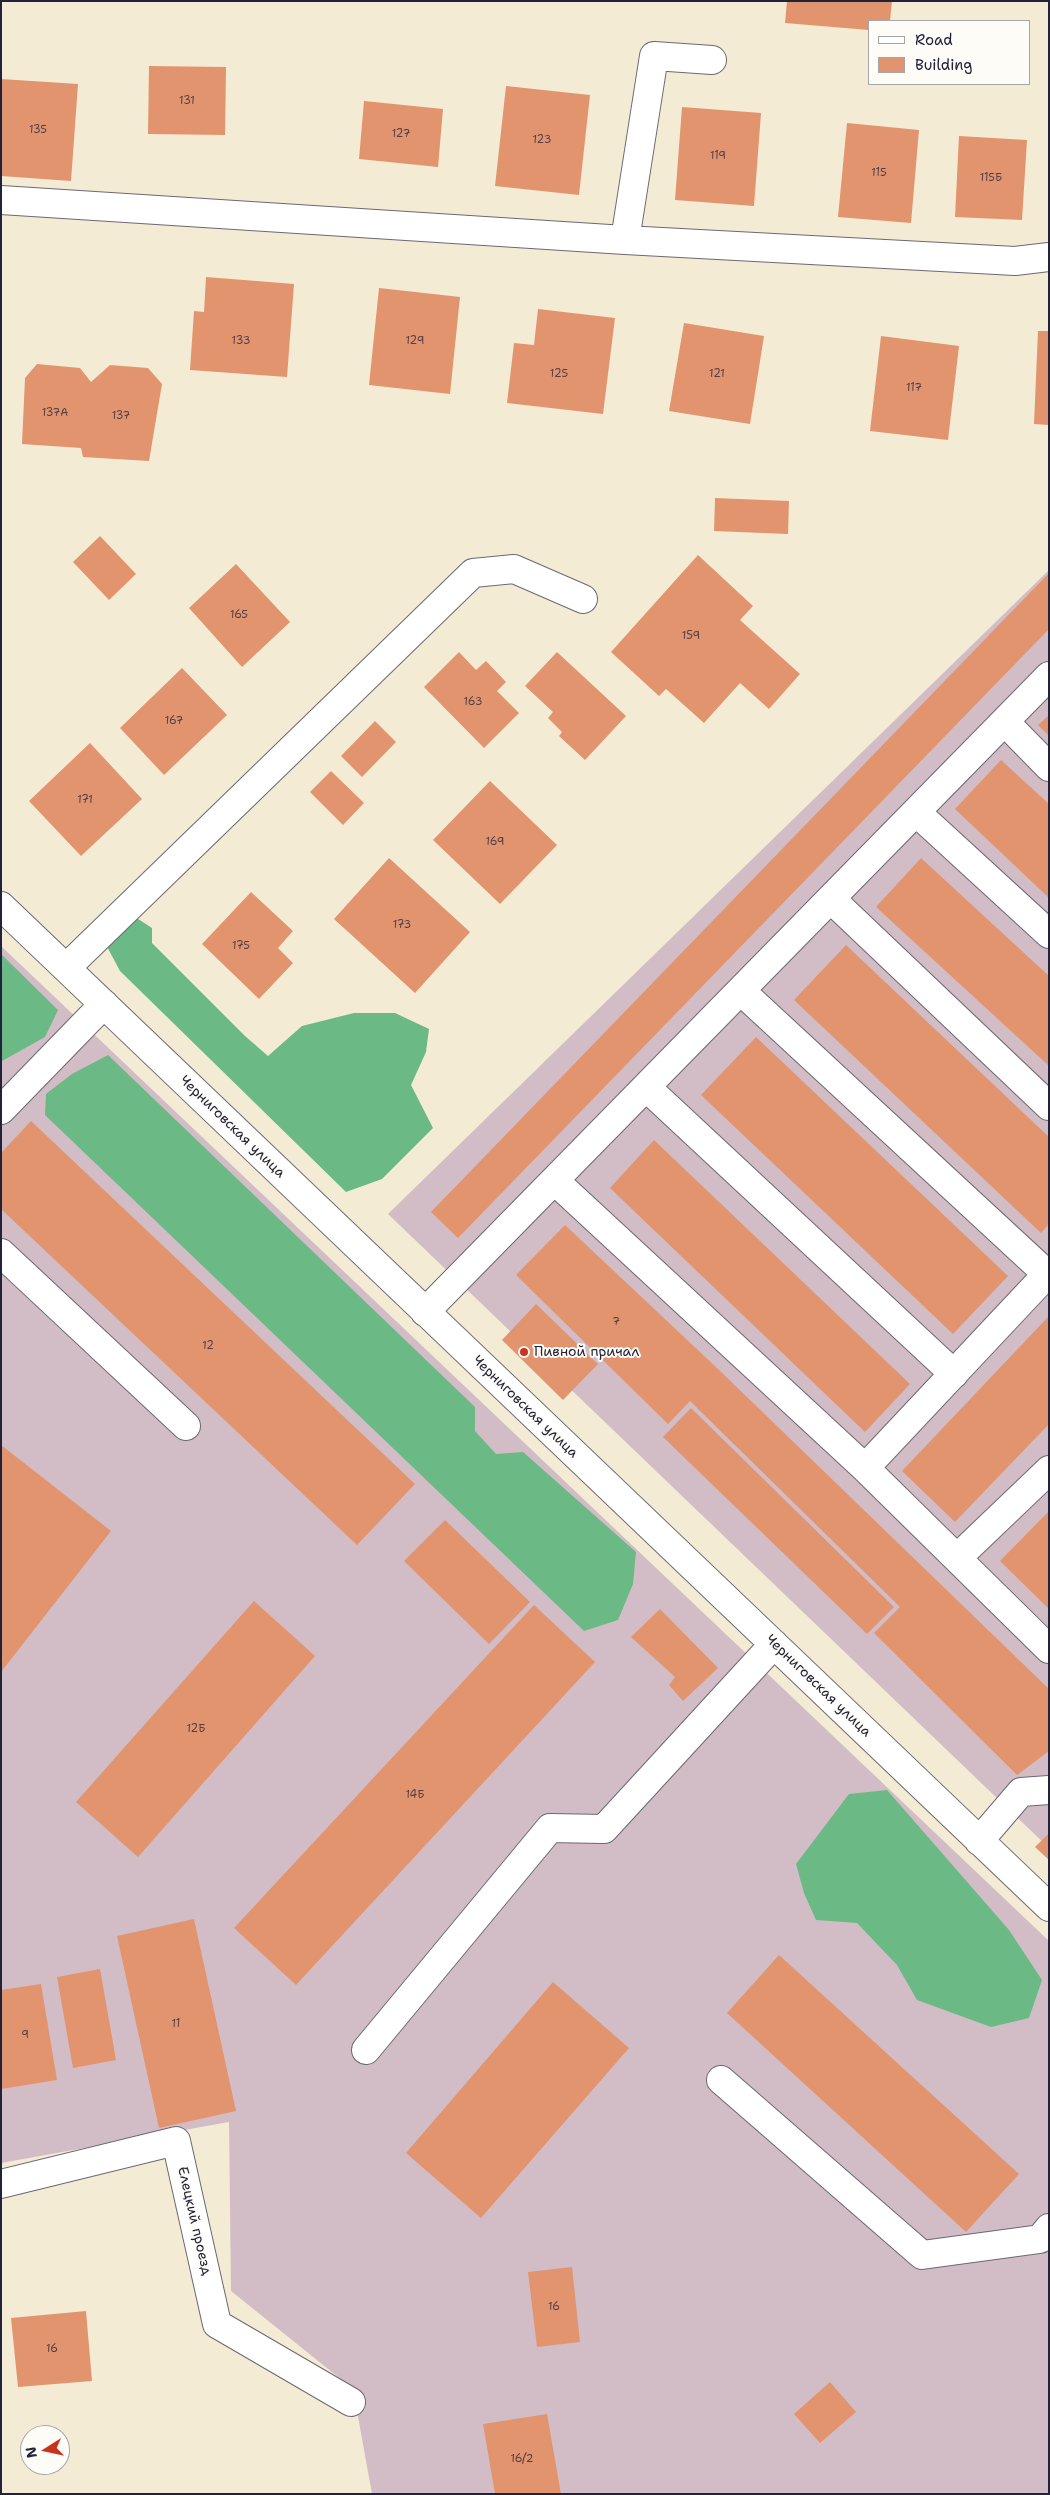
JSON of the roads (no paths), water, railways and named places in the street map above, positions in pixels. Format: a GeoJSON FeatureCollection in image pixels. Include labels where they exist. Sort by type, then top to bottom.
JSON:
{"type":"FeatureCollection","features":[{"type":"Feature","properties":{"kind":"street"},"geometry":{"type":"LineString","coordinates":[[625,240],[654,56],[712,60]]}},
{"type":"Feature","properties":{"kind":"street"},"geometry":{"type":"LineString","coordinates":[[1,200],[625,240],[1015,262],[1049,257]]}},
{"type":"Feature","properties":{"kind":"street"},"geometry":{"type":"LineString","coordinates":[[66,968],[473,573],[514,569],[583,599]]}},
{"type":"Feature","properties":{"kind":"street"},"geometry":{"type":"LineString","coordinates":[[425,1312],[1049,676]]}},
{"type":"Feature","properties":{"kind":"street"},"geometry":{"type":"LineString","coordinates":[[1004,722],[1049,767]]}},
{"type":"Feature","properties":{"kind":"street"},"geometry":{"type":"LineString","coordinates":[[916,812],[1049,934]]}},
{"type":"Feature","properties":{"kind":"street"},"geometry":{"type":"LineString","coordinates":[[831,899],[1049,1106]]}},
{"type":"Feature","properties":{"kind":"street","name":"Черниговская улица"},"geometry":{"type":"LineString","coordinates":[[1,906],[1049,1907]]}},
{"type":"Feature","properties":{"kind":"street"},"geometry":{"type":"LineString","coordinates":[[740,991],[1048,1273],[865,1468]]}},
{"type":"Feature","properties":{"kind":"street"},"geometry":{"type":"LineString","coordinates":[[1,1110],[104,1004]]}},
{"type":"Feature","properties":{"kind":"street"},"geometry":{"type":"LineString","coordinates":[[646,1087],[954,1374]]}},
{"type":"Feature","properties":{"kind":"street"},"geometry":{"type":"LineString","coordinates":[[555,1181],[865,1468],[1049,1649]]}},
{"type":"Feature","properties":{"kind":"street"},"geometry":{"type":"LineString","coordinates":[[1,1253],[186,1426]]}},
{"type":"Feature","properties":{"kind":"street"},"geometry":{"type":"LineString","coordinates":[[957,1558],[1048,1471]]}},
{"type":"Feature","properties":{"kind":"street"},"geometry":{"type":"LineString","coordinates":[[366,2050],[550,1828],[604,1829],[774,1644]]}},
{"type":"Feature","properties":{"kind":"street"},"geometry":{"type":"LineString","coordinates":[[979,1840],[1021,1792],[1049,1790]]}},
{"type":"Feature","properties":{"kind":"street"},"geometry":{"type":"LineString","coordinates":[[721,2080],[922,2256],[1040,2239],[1049,2228]]}},
{"type":"Feature","properties":{"kind":"street","name":"Елецкий проезд"},"geometry":{"type":"LineString","coordinates":[[1,2184],[176,2141],[217,2324],[351,2402]]}},
{"type":"Feature","properties":{"kind":"place","name":"Пивной причал"},"geometry":{"type":"Point","coordinates":[524,1352]}}]}
